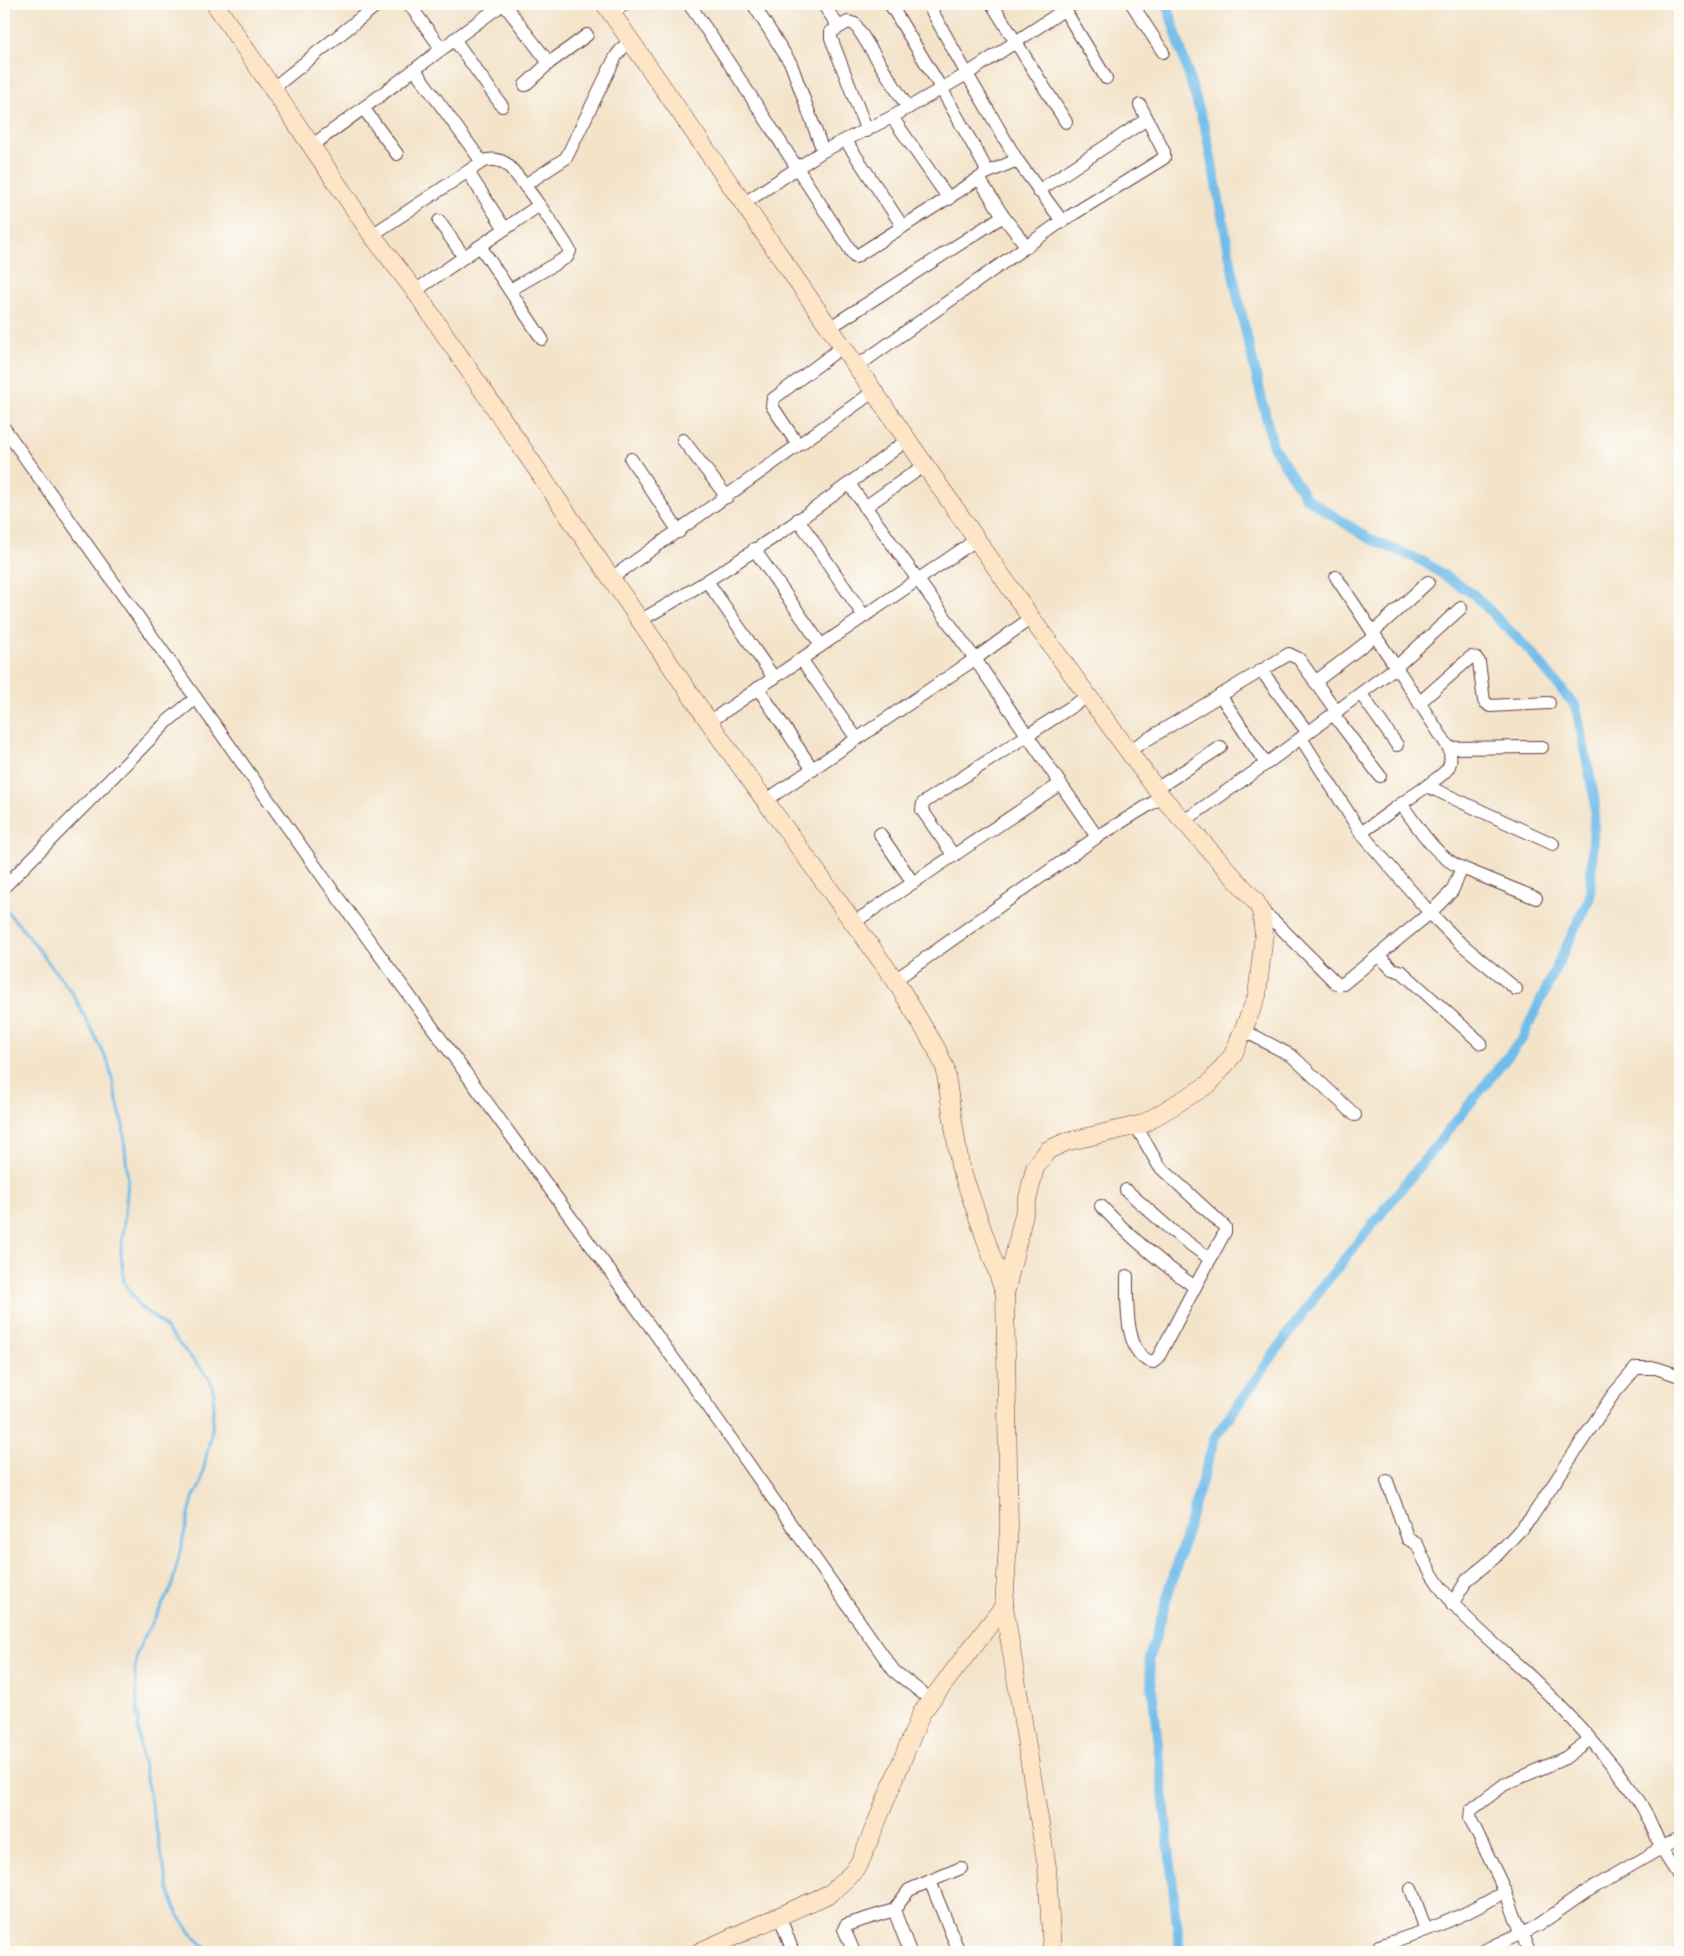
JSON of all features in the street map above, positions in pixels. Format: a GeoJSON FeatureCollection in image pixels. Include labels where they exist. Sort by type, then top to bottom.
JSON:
{"type":"FeatureCollection","features":[{"type":"Feature","properties":{"kind":"street"},"geometry":{"type":"LineString","coordinates":[[215,4],[372,236],[415,291],[639,622],[765,801],[895,980],[936,1048],[945,1068],[960,1166],[1005,1294]]}},
{"type":"Feature","properties":{"kind":"street"},"geometry":{"type":"LineString","coordinates":[[272,89],[378,4]]}},
{"type":"Feature","properties":{"kind":"street"},"geometry":{"type":"LineString","coordinates":[[409,4],[441,48]]}},
{"type":"Feature","properties":{"kind":"street"},"geometry":{"type":"LineString","coordinates":[[311,146],[364,109],[441,48],[504,4],[549,63]]}},
{"type":"Feature","properties":{"kind":"street"},"geometry":{"type":"LineString","coordinates":[[689,4],[741,78],[796,168],[855,257],[985,175],[1016,160]]}},
{"type":"Feature","properties":{"kind":"street"},"geometry":{"type":"LineString","coordinates":[[753,4],[791,64],[823,151]]}},
{"type":"Feature","properties":{"kind":"street"},"geometry":{"type":"LineString","coordinates":[[823,4],[839,27]]}},
{"type":"Feature","properties":{"kind":"street"},"geometry":{"type":"LineString","coordinates":[[890,4],[941,88],[985,175]]}},
{"type":"Feature","properties":{"kind":"street"},"geometry":{"type":"LineString","coordinates":[[928,4],[1016,160],[1062,222]]}},
{"type":"Feature","properties":{"kind":"street"},"geometry":{"type":"LineString","coordinates":[[992,4],[1066,122]]}},
{"type":"Feature","properties":{"kind":"street"},"geometry":{"type":"LineString","coordinates":[[1132,4],[1163,52]]}},
{"type":"Feature","properties":{"kind":"street"},"geometry":{"type":"LineString","coordinates":[[743,204],[823,151],[867,131],[967,74],[1066,6],[1106,78]]}},
{"type":"Feature","properties":{"kind":"street"},"geometry":{"type":"LineString","coordinates":[[614,7],[629,40],[1031,618],[1159,793],[1261,911],[1275,922],[1337,984],[1343,984],[1430,913],[1452,891],[1462,868]]}},
{"type":"Feature","properties":{"kind":"street"},"geometry":{"type":"LineString","coordinates":[[867,131],[830,38],[831,32],[839,27],[848,22],[855,24],[908,108]]}},
{"type":"Feature","properties":{"kind":"street"},"geometry":{"type":"LineString","coordinates":[[525,85],[549,63],[588,35]]}},
{"type":"Feature","properties":{"kind":"street"},"geometry":{"type":"LineString","coordinates":[[454,39],[502,106]]}},
{"type":"Feature","properties":{"kind":"street"},"geometry":{"type":"LineString","coordinates":[[525,185],[566,158],[616,56],[629,40]]}},
{"type":"Feature","properties":{"kind":"street"},"geometry":{"type":"LineString","coordinates":[[415,70],[482,162]]}},
{"type":"Feature","properties":{"kind":"street"},"geometry":{"type":"LineString","coordinates":[[856,367],[1062,222],[1164,158],[1164,152],[1140,105]]}},
{"type":"Feature","properties":{"kind":"street"},"geometry":{"type":"LineString","coordinates":[[364,109],[397,154]]}},
{"type":"Feature","properties":{"kind":"street"},"geometry":{"type":"LineString","coordinates":[[892,117],[949,199]]}},
{"type":"Feature","properties":{"kind":"street"},"geometry":{"type":"LineString","coordinates":[[1038,191],[1147,119]]}},
{"type":"Feature","properties":{"kind":"street"},"geometry":{"type":"LineString","coordinates":[[846,141],[903,227]]}},
{"type":"Feature","properties":{"kind":"street"},"geometry":{"type":"LineString","coordinates":[[372,236],[482,162],[492,159],[505,164],[525,185],[568,248],[569,254],[510,290]]}},
{"type":"Feature","properties":{"kind":"street"},"geometry":{"type":"LineString","coordinates":[[468,172],[505,229]]}},
{"type":"Feature","properties":{"kind":"street"},"geometry":{"type":"LineString","coordinates":[[985,175],[981,184],[1027,247]]}},
{"type":"Feature","properties":{"kind":"street"},"geometry":{"type":"LineString","coordinates":[[415,291],[538,206]]}},
{"type":"Feature","properties":{"kind":"street"},"geometry":{"type":"LineString","coordinates":[[829,328],[1003,216]]}},
{"type":"Feature","properties":{"kind":"street"},"geometry":{"type":"LineString","coordinates":[[439,221],[464,256]]}},
{"type":"Feature","properties":{"kind":"street"},"geometry":{"type":"LineString","coordinates":[[480,246],[542,339]]}},
{"type":"Feature","properties":{"kind":"street"},"geometry":{"type":"LineString","coordinates":[[798,445],[772,406],[773,399],[842,347]]}},
{"type":"Feature","properties":{"kind":"street"},"geometry":{"type":"LineString","coordinates":[[610,579],[679,532],[873,392]]}},
{"type":"Feature","properties":{"kind":"street"},"geometry":{"type":"LineString","coordinates":[[4,428],[328,884],[696,1390],[894,1671],[930,1700]]}},
{"type":"Feature","properties":{"kind":"street"},"geometry":{"type":"LineString","coordinates":[[683,440],[727,497]]}},
{"type":"Feature","properties":{"kind":"street"},"geometry":{"type":"LineString","coordinates":[[639,622],[708,581],[754,550],[850,484],[907,440]]}},
{"type":"Feature","properties":{"kind":"street"},"geometry":{"type":"LineString","coordinates":[[630,459],[679,532]]}},
{"type":"Feature","properties":{"kind":"street"},"geometry":{"type":"LineString","coordinates":[[865,507],[925,465]]}},
{"type":"Feature","properties":{"kind":"street"},"geometry":{"type":"LineString","coordinates":[[850,484],[916,580],[975,659],[1097,837]]}},
{"type":"Feature","properties":{"kind":"street"},"geometry":{"type":"LineString","coordinates":[[798,519],[864,616]]}},
{"type":"Feature","properties":{"kind":"street"},"geometry":{"type":"LineString","coordinates":[[709,722],[976,540]]}},
{"type":"Feature","properties":{"kind":"street"},"geometry":{"type":"LineString","coordinates":[[754,550],[821,645]]}},
{"type":"Feature","properties":{"kind":"street"},"geometry":{"type":"LineString","coordinates":[[1336,577],[1448,748],[1452,760],[1448,769],[1427,786],[1361,832]]}},
{"type":"Feature","properties":{"kind":"street"},"geometry":{"type":"LineString","coordinates":[[708,581],[774,678]]}},
{"type":"Feature","properties":{"kind":"street"},"geometry":{"type":"LineString","coordinates":[[1315,682],[1374,634],[1428,582]]}},
{"type":"Feature","properties":{"kind":"street"},"geometry":{"type":"LineString","coordinates":[[1184,821],[1305,736],[1396,667],[1460,608]]}},
{"type":"Feature","properties":{"kind":"street"},"geometry":{"type":"LineString","coordinates":[[765,801],[975,659],[1031,618]]}},
{"type":"Feature","properties":{"kind":"street"},"geometry":{"type":"LineString","coordinates":[[1128,751],[1289,654],[1292,654],[1299,658],[1380,776]]}},
{"type":"Feature","properties":{"kind":"street"},"geometry":{"type":"LineString","coordinates":[[1419,703],[1471,657],[1476,658],[1479,662],[1484,701],[1490,706],[1549,703]]}},
{"type":"Feature","properties":{"kind":"street"},"geometry":{"type":"LineString","coordinates":[[801,659],[857,739]]}},
{"type":"Feature","properties":{"kind":"street"},"geometry":{"type":"LineString","coordinates":[[1262,670],[1305,736],[1361,832],[1430,913],[1459,942],[1516,989]]}},
{"type":"Feature","properties":{"kind":"street"},"geometry":{"type":"LineString","coordinates":[[758,688],[813,770]]}},
{"type":"Feature","properties":{"kind":"street"},"geometry":{"type":"LineString","coordinates":[[1361,694],[1397,745]]}},
{"type":"Feature","properties":{"kind":"street"},"geometry":{"type":"LineString","coordinates":[[1220,695],[1266,764]]}},
{"type":"Feature","properties":{"kind":"street"},"geometry":{"type":"LineString","coordinates":[[954,856],[922,810],[923,803],[1088,696]]}},
{"type":"Feature","properties":{"kind":"street"},"geometry":{"type":"LineString","coordinates":[[4,887],[168,721],[196,698]]}},
{"type":"Feature","properties":{"kind":"street"},"geometry":{"type":"LineString","coordinates":[[895,980],[1221,747]]}},
{"type":"Feature","properties":{"kind":"street"},"geometry":{"type":"LineString","coordinates":[[1448,748],[1542,747]]}},
{"type":"Feature","properties":{"kind":"street"},"geometry":{"type":"LineString","coordinates":[[853,923],[1060,784]]}},
{"type":"Feature","properties":{"kind":"street"},"geometry":{"type":"LineString","coordinates":[[1427,786],[1552,844]]}},
{"type":"Feature","properties":{"kind":"street"},"geometry":{"type":"LineString","coordinates":[[1401,804],[1443,857],[1462,868],[1536,898]]}},
{"type":"Feature","properties":{"kind":"street"},"geometry":{"type":"LineString","coordinates":[[880,834],[913,883]]}},
{"type":"Feature","properties":{"kind":"street"},"geometry":{"type":"LineString","coordinates":[[1052,1952],[1047,1867],[1004,1606],[1009,1527],[1005,1294],[1035,1168],[1048,1150],[1066,1142],[1143,1124],[1209,1084],[1233,1055],[1257,996],[1264,934],[1261,911]]}},
{"type":"Feature","properties":{"kind":"street"},"geometry":{"type":"LineString","coordinates":[[1379,956],[1392,969],[1402,972],[1481,1044]]}},
{"type":"Feature","properties":{"kind":"street"},"geometry":{"type":"LineString","coordinates":[[1243,1030],[1292,1056],[1355,1115]]}},
{"type":"Feature","properties":{"kind":"street"},"geometry":{"type":"LineString","coordinates":[[1127,1276],[1130,1334],[1138,1352],[1148,1361],[1153,1362],[1158,1358],[1225,1227],[1159,1166],[1136,1126]]}},
{"type":"Feature","properties":{"kind":"street"},"geometry":{"type":"LineString","coordinates":[[1126,1190],[1171,1230],[1210,1259]]}},
{"type":"Feature","properties":{"kind":"street"},"geometry":{"type":"LineString","coordinates":[[1101,1206],[1119,1226],[1160,1261],[1195,1287]]}},
{"type":"Feature","properties":{"kind":"street"},"geometry":{"type":"LineString","coordinates":[[1452,1604],[1467,1580],[1495,1557],[1531,1518],[1612,1396],[1636,1368],[1656,1368],[1680,1376]]}},
{"type":"Feature","properties":{"kind":"street"},"geometry":{"type":"LineString","coordinates":[[1387,1481],[1408,1539],[1417,1544],[1427,1570],[1452,1604],[1537,1683],[1589,1740],[1639,1801],[1661,1848],[1680,1878]]}},
{"type":"Feature","properties":{"kind":"street"},"geometry":{"type":"LineString","coordinates":[[699,1952],[831,1893],[853,1872],[861,1860],[922,1712],[1004,1606]]}},
{"type":"Feature","properties":{"kind":"street"},"geometry":{"type":"LineString","coordinates":[[1529,1952],[1505,1891],[1470,1818],[1471,1810],[1505,1784],[1565,1758],[1589,1740]]}},
{"type":"Feature","properties":{"kind":"street"},"geometry":{"type":"LineString","coordinates":[[1481,1952],[1522,1931],[1537,1926],[1584,1893],[1680,1836]]}},
{"type":"Feature","properties":{"kind":"street"},"geometry":{"type":"LineString","coordinates":[[854,1952],[844,1929],[846,1925],[894,1910],[908,1890],[961,1868]]}},
{"type":"Feature","properties":{"kind":"street"},"geometry":{"type":"LineString","coordinates":[[930,1881],[960,1952]]}},
{"type":"Feature","properties":{"kind":"street"},"geometry":{"type":"LineString","coordinates":[[1411,1889],[1426,1930]]}},
{"type":"Feature","properties":{"kind":"street"},"geometry":{"type":"LineString","coordinates":[[1378,1946],[1426,1930],[1486,1904],[1505,1891]]}},
{"type":"Feature","properties":{"kind":"street"},"geometry":{"type":"LineString","coordinates":[[894,1910],[910,1952]]}},
{"type":"Feature","properties":{"kind":"street"},"geometry":{"type":"LineString","coordinates":[[780,1917],[793,1952]]}},
{"type":"Feature","properties":{"kind":"waterway"},"geometry":{"type":"LineString","coordinates":[[1167,4],[1206,132],[1238,299],[1273,446],[1306,498],[1368,538],[1424,562],[1473,594],[1529,650],[1576,707],[1595,802],[1590,897],[1522,1039],[1318,1292],[1215,1437],[1149,1659],[1180,1952]]}},
{"type":"Feature","properties":{"kind":"waterway"},"geometry":{"type":"LineString","coordinates":[[4,908],[73,994],[108,1062],[123,1126],[128,1182],[121,1252],[124,1282],[140,1307],[159,1321],[210,1379],[214,1394],[212,1430],[200,1486],[193,1498],[171,1589],[143,1639],[137,1653],[135,1671],[140,1748],[168,1888],[184,1924],[212,1952]]}}]}
